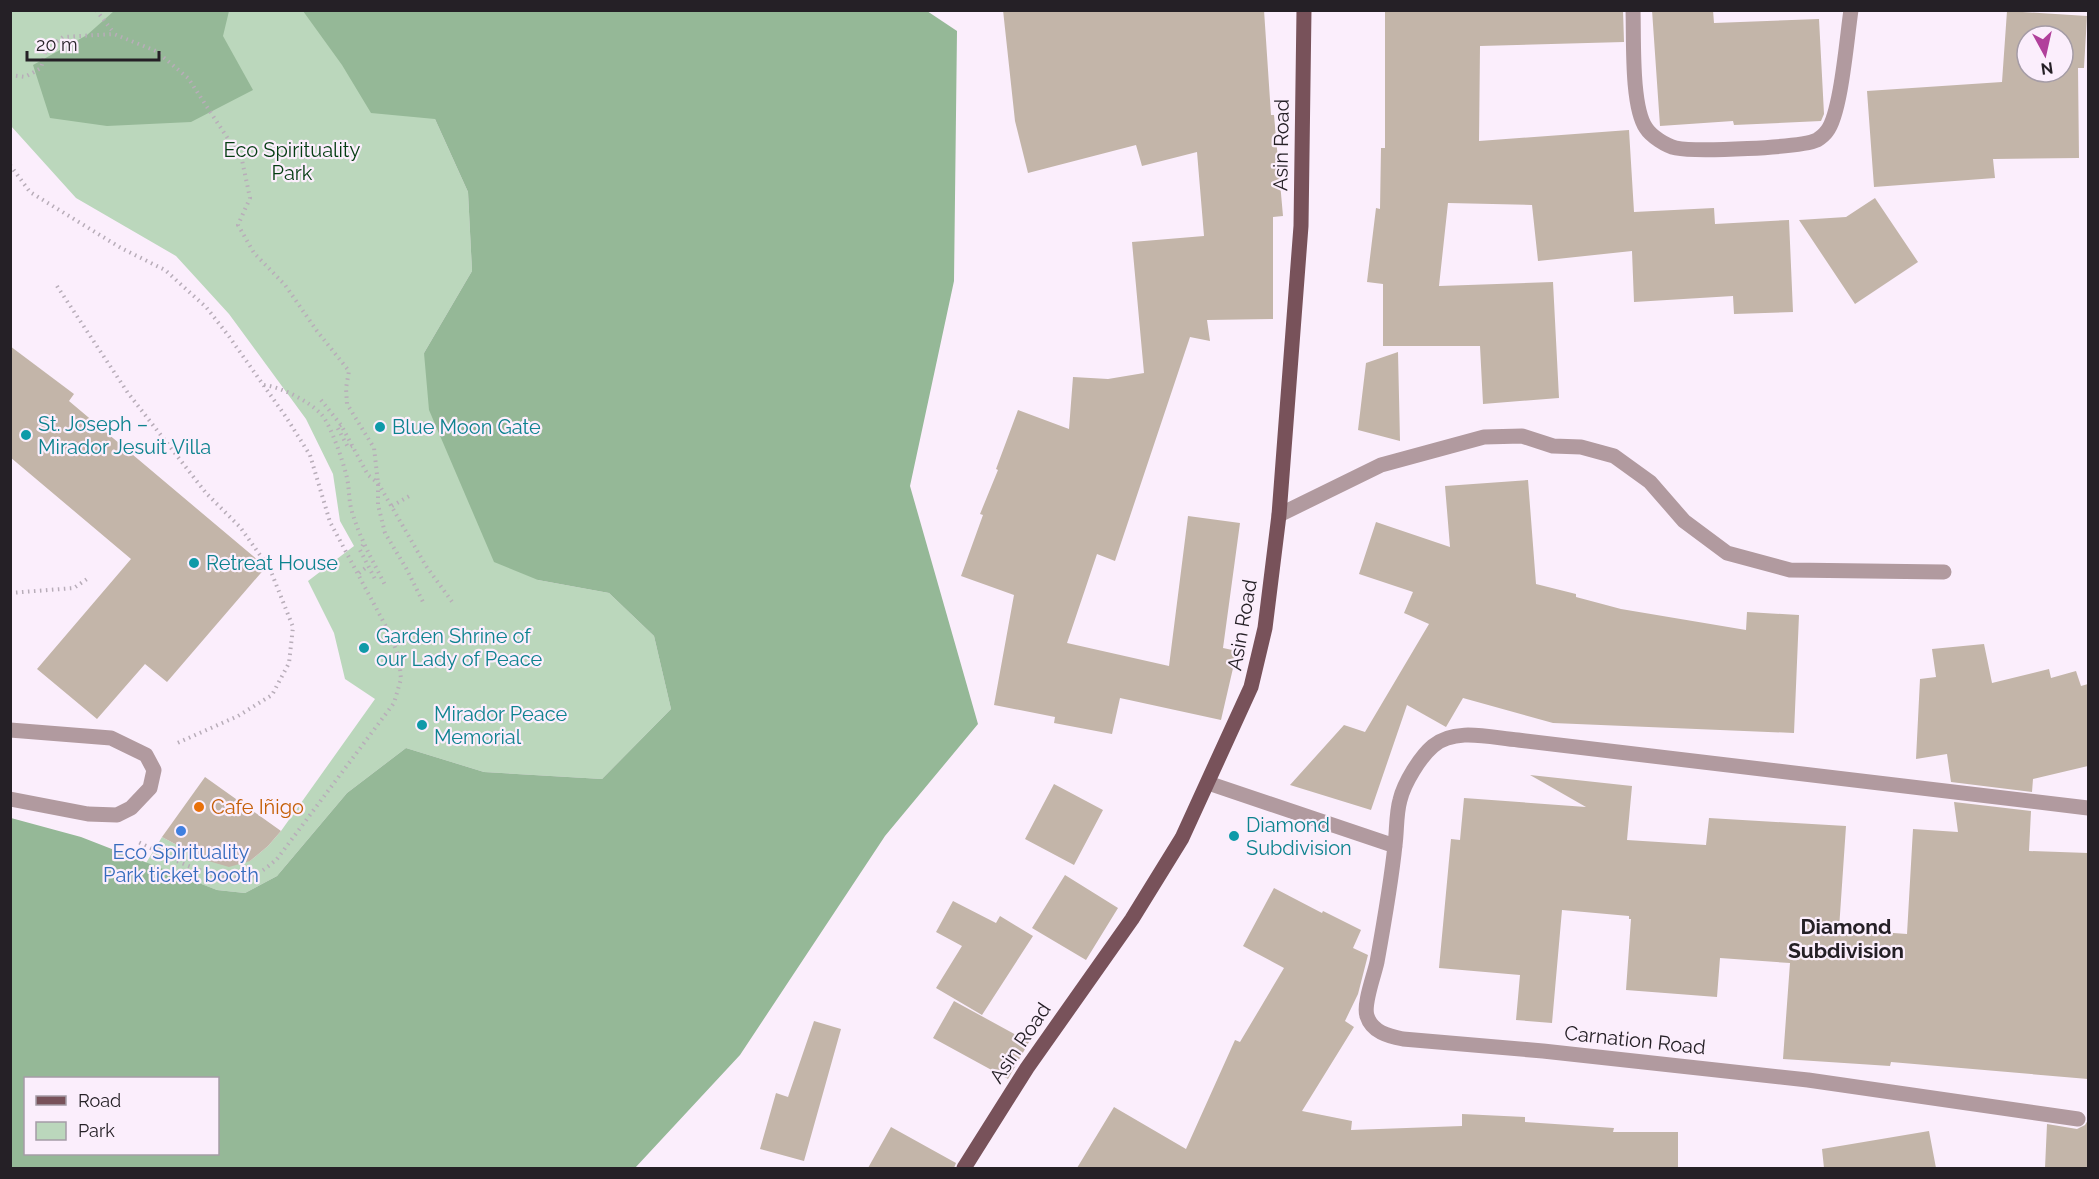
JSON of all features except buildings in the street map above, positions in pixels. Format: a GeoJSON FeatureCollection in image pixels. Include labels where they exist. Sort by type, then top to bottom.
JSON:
{"type":"FeatureCollection","features":[{"type":"Feature","properties":{"kind":"main road","name":"Asin Road"},"geometry":{"type":"LineString","coordinates":[[964,1168],[1027,1068],[1132,919],[1182,838],[1251,687],[1265,628],[1279,515],[1301,226],[1304,10]]}},
{"type":"Feature","properties":{"kind":"street"},"geometry":{"type":"LineString","coordinates":[[1633,10],[1637,104],[1645,128],[1654,137],[1672,147],[1688,150],[1777,146],[1818,140],[1829,130],[1838,102],[1851,10]]}},
{"type":"Feature","properties":{"kind":"street"},"geometry":{"type":"LineString","coordinates":[[1279,515],[1381,465],[1484,437],[1522,436],[1553,446],[1581,447],[1614,456],[1650,482],[1684,521],[1726,553],[1790,570],[1944,572]]}},
{"type":"Feature","properties":{"kind":"street"},"geometry":{"type":"LineString","coordinates":[[10,729],[111,738],[146,755],[154,770],[150,788],[132,808],[117,815],[88,814],[10,799]]}},
{"type":"Feature","properties":{"kind":"street","name":"Carnation Road"},"geometry":{"type":"LineString","coordinates":[[2078,1119],[1808,1080],[1543,1051],[1403,1039],[1386,1036],[1374,1028],[1367,1015],[1367,998],[1373,983],[1395,846],[1400,799],[1418,763],[1435,744],[1454,736],[1530,742],[2088,808]]}},
{"type":"Feature","properties":{"kind":"street"},"geometry":{"type":"LineString","coordinates":[[1208,783],[1395,846]]}},
{"type":"Feature","properties":{"kind":"path"},"geometry":{"type":"LineString","coordinates":[[96,10],[114,34]]}},
{"type":"Feature","properties":{"kind":"path"},"geometry":{"type":"LineString","coordinates":[[10,75],[25,77],[41,68],[46,50],[63,37],[114,34],[156,51],[188,78],[242,160],[250,198],[238,225],[254,253],[285,285],[349,371],[346,388],[347,404],[374,448],[378,505],[385,533],[423,602]]}},
{"type":"Feature","properties":{"kind":"path"},"geometry":{"type":"LineString","coordinates":[[10,165],[30,192],[121,248],[165,270],[206,307],[310,455],[330,522],[390,634],[399,658],[401,679],[394,703],[277,859],[255,875],[228,879],[154,850]]}},
{"type":"Feature","properties":{"kind":"path"},"geometry":{"type":"LineString","coordinates":[[57,286],[128,393],[206,493],[240,527],[270,569],[293,627],[289,663],[272,695],[238,716],[190,739],[146,755]]}},
{"type":"Feature","properties":{"kind":"path"},"geometry":{"type":"LineString","coordinates":[[263,385],[285,390],[321,414],[335,442],[346,475],[352,512],[363,545],[386,587]]}},
{"type":"Feature","properties":{"kind":"path"},"geometry":{"type":"LineString","coordinates":[[321,400],[341,425],[368,475],[378,483],[426,566],[453,603]]}},
{"type":"Feature","properties":{"kind":"path"},"geometry":{"type":"LineString","coordinates":[[341,425],[338,427],[348,447],[352,446]]}},
{"type":"Feature","properties":{"kind":"path"},"geometry":{"type":"LineString","coordinates":[[335,442],[343,437]]}},
{"type":"Feature","properties":{"kind":"path"},"geometry":{"type":"LineString","coordinates":[[392,506],[411,495]]}},
{"type":"Feature","properties":{"kind":"path"},"geometry":{"type":"LineString","coordinates":[[363,545],[360,550],[376,581],[380,574]]}},
{"type":"Feature","properties":{"kind":"path"},"geometry":{"type":"LineString","coordinates":[[359,573],[368,566]]}},
{"type":"Feature","properties":{"kind":"path"},"geometry":{"type":"LineString","coordinates":[[10,593],[74,588],[87,579]]}},
{"type":"Feature","properties":{"kind":"green space","name":"Eco Spirituality Park"},"geometry":{"type":"Polygon","coordinates":[[[10,11],[461,11],[435,119],[468,192],[472,271],[424,353],[538,580],[609,593],[654,636],[671,709],[602,779],[484,772],[406,748],[347,793],[277,876],[245,893],[217,890],[146,863],[162,837],[205,860],[250,861],[281,831],[375,699],[345,679],[334,633],[308,581],[354,546],[340,521],[333,474],[306,419],[229,314],[176,256],[76,198],[11,126],[10,11]]]}},
{"type":"Feature","properties":{"kind":"green space"},"geometry":{"type":"Polygon","coordinates":[[[114,11],[229,11],[223,36],[253,90],[191,122],[107,126],[50,118],[33,65],[87,35],[114,11]]]}},
{"type":"Feature","properties":{"kind":"green space"},"geometry":{"type":"Polygon","coordinates":[[[303,11],[927,11],[957,31],[954,281],[910,486],[978,724],[885,836],[740,1055],[635,1168],[11,1168],[11,818],[81,837],[217,890],[245,893],[277,876],[347,793],[406,748],[484,772],[602,779],[671,709],[654,636],[609,593],[538,580],[494,562],[429,410],[424,353],[472,271],[468,192],[435,119],[371,113],[342,65],[303,11]]]}},
{"type":"Feature","properties":{"kind":"place","name":"Blue Moon Gate"},"geometry":{"type":"Point","coordinates":[380,427]}},
{"type":"Feature","properties":{"kind":"place","name":"St. Joseph – Mirador Jesuit Villa"},"geometry":{"type":"Point","coordinates":[26,435]}},
{"type":"Feature","properties":{"kind":"place","name":"Retreat House"},"geometry":{"type":"Point","coordinates":[194,563]}},
{"type":"Feature","properties":{"kind":"place","name":"Garden Shrine of our Lady of Peace"},"geometry":{"type":"Point","coordinates":[364,648]}},
{"type":"Feature","properties":{"kind":"place","name":"Mirador Peace Memorial"},"geometry":{"type":"Point","coordinates":[422,725]}},
{"type":"Feature","properties":{"kind":"place","name":"Cafe Iñigo"},"geometry":{"type":"Point","coordinates":[199,807]}},
{"type":"Feature","properties":{"kind":"place","name":"Eco Spirituality Park ticket booth"},"geometry":{"type":"Point","coordinates":[181,831]}},
{"type":"Feature","properties":{"kind":"place","name":"Diamond Subdivision"},"geometry":{"type":"Point","coordinates":[1234,836]}},
{"type":"Feature","properties":{"kind":"district","name":"Diamond Subdivision"},"geometry":{"type":"Point","coordinates":[1846,939]}}]}
